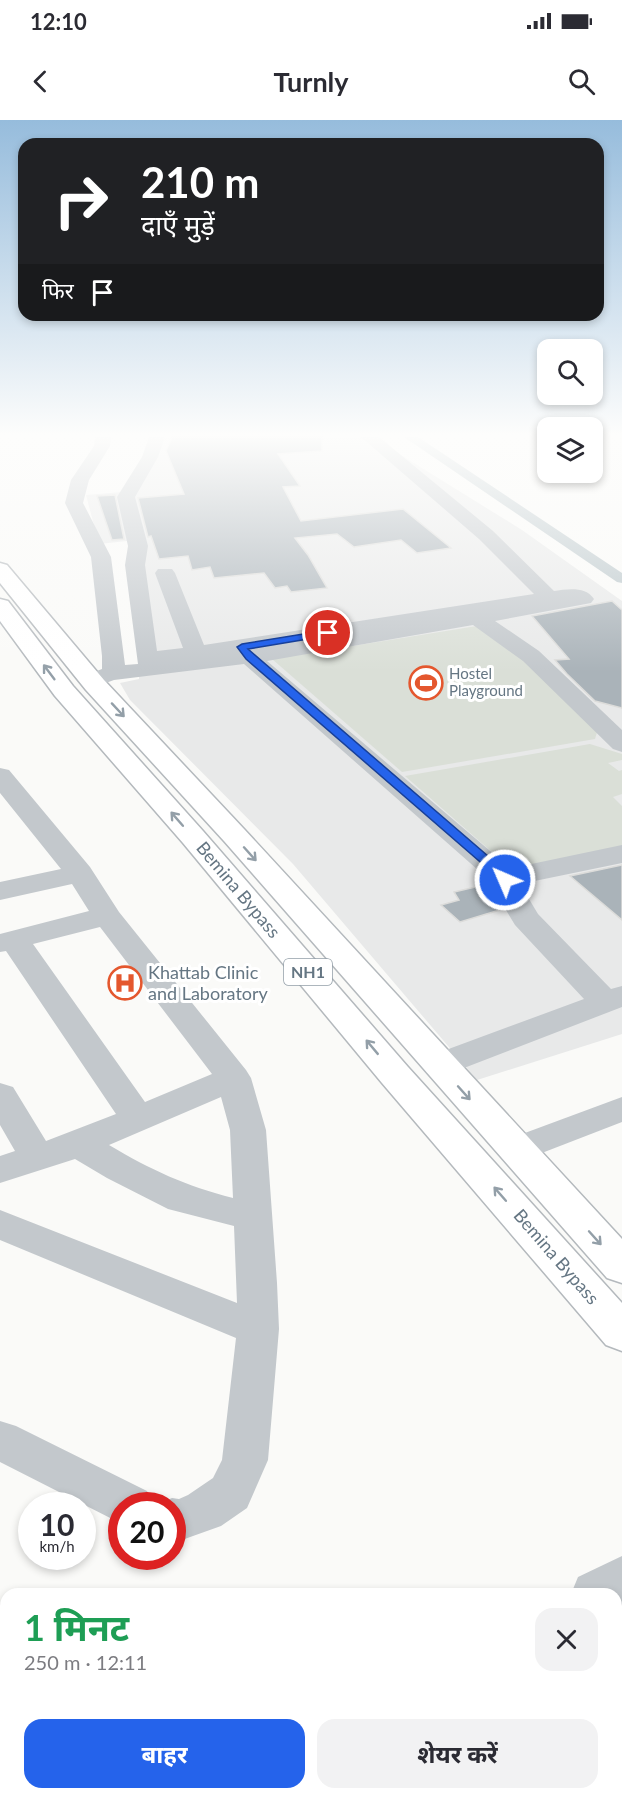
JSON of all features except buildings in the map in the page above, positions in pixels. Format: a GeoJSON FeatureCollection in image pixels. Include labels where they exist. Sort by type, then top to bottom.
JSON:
{"type":"FeatureCollection","features":[{"type":"Feature","properties":{"kind":"highway","name":"Bemina Bypass"},"geometry":{"type":"LineString","coordinates":[[0,569],[101,677],[234,835],[622,1267]]}},
{"type":"Feature","properties":{"kind":"highway","name":"Bemina Bypass"},"geometry":{"type":"LineString","coordinates":[[0,607],[64,691],[200,846],[395,1075],[622,1333]]}},
{"type":"Feature","properties":{"kind":"street"},"geometry":{"type":"LineString","coordinates":[[80,515],[101,557],[114,669],[101,677]]}},
{"type":"Feature","properties":{"kind":"street"},"geometry":{"type":"LineString","coordinates":[[130,515],[138,546],[135,565],[149,664]]}},
{"type":"Feature","properties":{"kind":"street"},"geometry":{"type":"LineString","coordinates":[[463,515],[486,535],[549,598]]}},
{"type":"Feature","properties":{"kind":"street"},"geometry":{"type":"LineString","coordinates":[[165,573],[196,653]]}},
{"type":"Feature","properties":{"kind":"street"},"geometry":{"type":"LineString","coordinates":[[149,664],[245,652],[472,614],[584,599],[572,595],[549,598],[472,614]]}},
{"type":"Feature","properties":{"kind":"street"},"geometry":{"type":"LineString","coordinates":[[472,614],[531,656],[622,744]]}},
{"type":"Feature","properties":{"kind":"street"},"geometry":{"type":"LineString","coordinates":[[101,677],[196,653],[245,652],[500,875],[526,919],[614,999],[439,1065]]}},
{"type":"Feature","properties":{"kind":"street"},"geometry":{"type":"LineString","coordinates":[[0,776],[80,873],[107,916],[234,1078],[248,1131],[258,1329],[245,1460],[230,1492],[204,1510],[186,1517]]}},
{"type":"Feature","properties":{"kind":"street"},"geometry":{"type":"LineString","coordinates":[[500,875],[517,876],[622,854]]}},
{"type":"Feature","properties":{"kind":"street"},"geometry":{"type":"LineString","coordinates":[[0,891],[80,873]]}},
{"type":"Feature","properties":{"kind":"street"},"geometry":{"type":"LineString","coordinates":[[107,916],[7,941],[138,1119]]}},
{"type":"Feature","properties":{"kind":"street"},"geometry":{"type":"LineString","coordinates":[[0,1170],[79,1144],[234,1078]]}},
{"type":"Feature","properties":{"kind":"street"},"geometry":{"type":"LineString","coordinates":[[0,1095],[37,1157]]}},
{"type":"Feature","properties":{"kind":"street"},"geometry":{"type":"LineString","coordinates":[[523,1158],[622,1109]]}},
{"type":"Feature","properties":{"kind":"street"},"geometry":{"type":"LineString","coordinates":[[523,1158],[622,1129]]}},
{"type":"Feature","properties":{"kind":"street"},"geometry":{"type":"LineString","coordinates":[[79,1144],[120,1169],[182,1199],[254,1217]]}},
{"type":"Feature","properties":{"kind":"street"},"geometry":{"type":"LineString","coordinates":[[0,1224],[258,1329]]}},
{"type":"Feature","properties":{"kind":"street"},"geometry":{"type":"LineString","coordinates":[[0,1440],[108,1495]]}},
{"type":"Feature","properties":{"kind":"street"},"geometry":{"type":"LineString","coordinates":[[606,1588],[622,1579]]}},
{"type":"Feature","properties":{"kind":"shaded area"},"geometry":{"type":"Polygon","coordinates":[[[91,515],[498,515],[622,601],[622,1034],[477,1080],[293,864],[130,700],[120,683],[139,679],[142,570],[136,540],[99,544],[91,515]]]}},
{"type":"Feature","properties":{"kind":"shaded area","name":"Hostel Playground"},"geometry":{"type":"Polygon","coordinates":[[[483,625],[520,653],[598,729],[595,739],[402,772],[272,659],[483,625]]]}},
{"type":"Feature","properties":{"kind":"shaded area"},"geometry":{"type":"Polygon","coordinates":[[[590,744],[622,754],[622,760],[608,763],[619,771],[622,770],[622,794],[613,797],[622,806],[622,847],[517,868],[508,866],[405,776],[590,744]]]}},
{"type":"Feature","properties":{"kind":"waterway"},"geometry":{"type":"LineString","coordinates":[[527,515],[622,579]]}},
{"type":"Feature","properties":{"kind":"place","name":"Hostel Playground"},"geometry":{"type":"Point","coordinates":[426,683]}},
{"type":"Feature","properties":{"kind":"place","name":"Khattab Clinic and Laboratory"},"geometry":{"type":"Point","coordinates":[125,983]}},
{"type":"Feature","properties":{"kind":"route"},"geometry":{"type":"LineString","coordinates":[[328,633],[242,647],[249,657],[505,880]]}}]}
